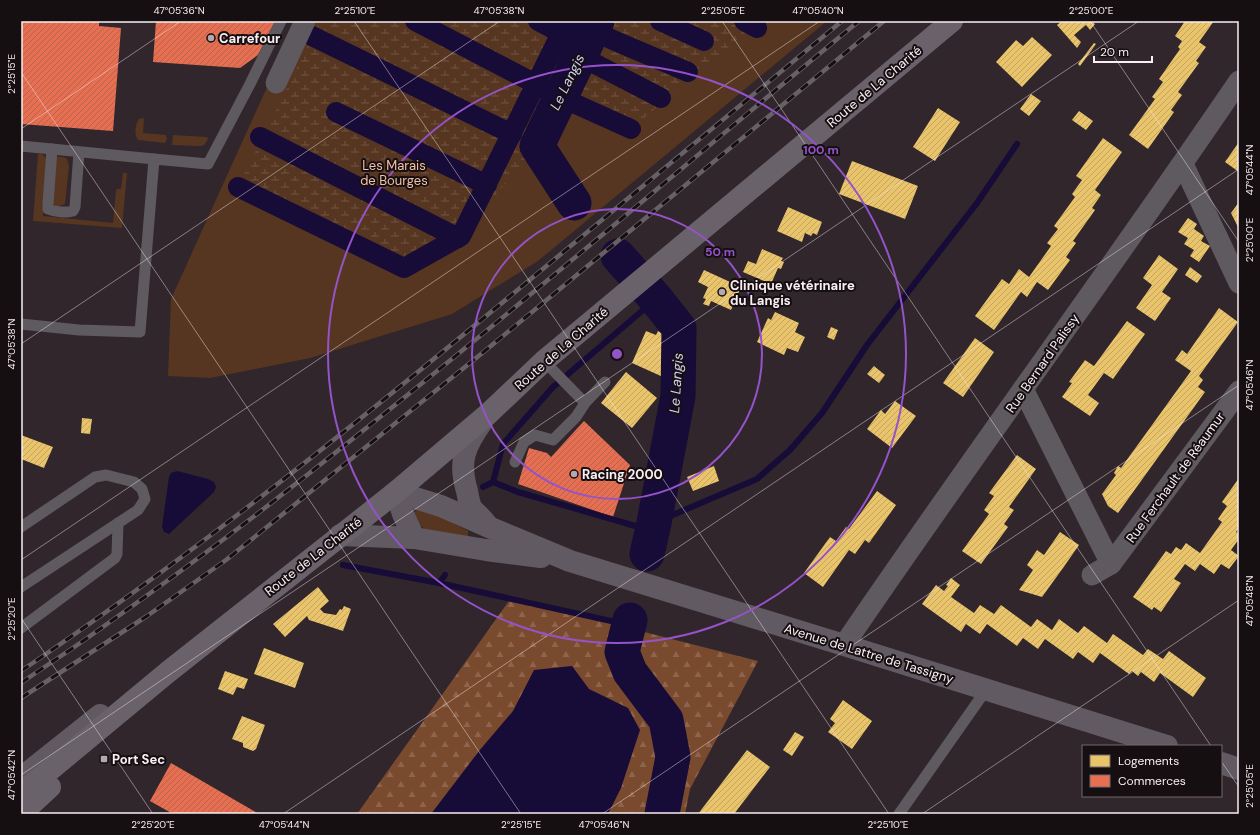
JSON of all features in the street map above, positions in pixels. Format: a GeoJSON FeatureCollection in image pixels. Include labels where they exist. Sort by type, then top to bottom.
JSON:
{"type":"FeatureCollection","features":[{"type":"Feature","properties":{"kind":"main road","name":"Route de La Charité"},"geometry":{"type":"LineString","coordinates":[[21,794],[168,672],[396,492],[488,414],[550,368],[620,297],[952,21]]}},
{"type":"Feature","properties":{"kind":"main road","name":"Avenue de Lattre de Tassigny"},"geometry":{"type":"LineString","coordinates":[[488,414],[472,436],[466,449],[463,477],[472,508],[491,528]]}},
{"type":"Feature","properties":{"kind":"main road","name":"Avenue de Lattre de Tassigny"},"geometry":{"type":"LineString","coordinates":[[396,492],[441,506],[570,561],[844,644],[1164,745]]}},
{"type":"Feature","properties":{"kind":"main road"},"geometry":{"type":"LineString","coordinates":[[396,492],[403,514],[414,538]]}},
{"type":"Feature","properties":{"kind":"main road","name":"Avenue de Lattre de Tassigny"},"geometry":{"type":"LineString","coordinates":[[340,535],[414,538],[486,550],[570,561]]}},
{"type":"Feature","properties":{"kind":"main road","name":"Route de La Charité"},"geometry":{"type":"LineString","coordinates":[[21,814],[130,716],[168,672]]}},
{"type":"Feature","properties":{"kind":"main road"},"geometry":{"type":"LineString","coordinates":[[21,778],[124,696],[168,672]]}},
{"type":"Feature","properties":{"kind":"main road"},"geometry":{"type":"LineString","coordinates":[[1222,763],[1239,769]]}},
{"type":"Feature","properties":{"kind":"street"},"geometry":{"type":"LineString","coordinates":[[276,83],[305,21]]}},
{"type":"Feature","properties":{"kind":"street","name":"Rue Bernard Palissy"},"geometry":{"type":"LineString","coordinates":[[844,644],[1183,164],[1239,81]]}},
{"type":"Feature","properties":{"kind":"street"},"geometry":{"type":"LineString","coordinates":[[1183,164],[1239,283]]}},
{"type":"Feature","properties":{"kind":"street"},"geometry":{"type":"LineString","coordinates":[[1023,389],[1111,564]]}},
{"type":"Feature","properties":{"kind":"street","name":"Rue Ferchault de Réaumur"},"geometry":{"type":"LineString","coordinates":[[1092,575],[1111,564],[1239,391]]}},
{"type":"Feature","properties":{"kind":"lane"},"geometry":{"type":"LineString","coordinates":[[21,146],[208,164],[281,21]]}},
{"type":"Feature","properties":{"kind":"lane"},"geometry":{"type":"LineString","coordinates":[[52,149],[48,209],[53,211],[69,212],[73,211],[76,207],[79,152]]}},
{"type":"Feature","properties":{"kind":"lane"},"geometry":{"type":"LineString","coordinates":[[21,324],[80,330],[140,332],[154,158]]}},
{"type":"Feature","properties":{"kind":"lane"},"geometry":{"type":"LineString","coordinates":[[550,368],[585,403]]}},
{"type":"Feature","properties":{"kind":"lane"},"geometry":{"type":"LineString","coordinates":[[515,462],[524,442],[535,435],[553,440],[605,382]]}},
{"type":"Feature","properties":{"kind":"lane"},"geometry":{"type":"LineString","coordinates":[[21,527],[95,477],[106,475],[134,482],[142,489],[145,499],[138,510],[21,587]]}},
{"type":"Feature","properties":{"kind":"lane"},"geometry":{"type":"LineString","coordinates":[[21,628],[115,558],[117,554],[118,523]]}},
{"type":"Feature","properties":{"kind":"lane"},"geometry":{"type":"LineString","coordinates":[[899,814],[986,690]]}},
{"type":"Feature","properties":{"kind":"green space","name":"Les Marais de Bourges"},"geometry":{"type":"Polygon","coordinates":[[[297,21],[827,21],[538,261],[452,314],[310,358],[210,378],[168,376],[171,299],[297,21]]]}},
{"type":"Feature","properties":{"kind":"green space"},"geometry":{"type":"Polygon","coordinates":[[[320,21],[759,21],[631,129],[561,98],[537,146],[461,236],[404,268],[238,187],[320,21]]]}},
{"type":"Feature","properties":{"kind":"green space"},"geometry":{"type":"Polygon","coordinates":[[[144,118],[143,133],[166,135],[167,139],[165,143],[138,140],[136,132],[137,124],[139,119],[144,118]]]}},
{"type":"Feature","properties":{"kind":"green space"},"geometry":{"type":"Polygon","coordinates":[[[173,135],[207,137],[208,139],[204,145],[201,146],[172,145],[173,135]]]}},
{"type":"Feature","properties":{"kind":"green space"},"geometry":{"type":"Polygon","coordinates":[[[38,154],[42,154],[46,158],[43,216],[113,223],[116,191],[117,189],[121,189],[123,173],[127,173],[122,228],[33,221],[38,154]]]}},
{"type":"Feature","properties":{"kind":"green space"},"geometry":{"type":"Polygon","coordinates":[[[55,157],[64,157],[67,159],[69,166],[65,204],[57,207],[52,202],[55,157]]]}},
{"type":"Feature","properties":{"kind":"green space"},"geometry":{"type":"Polygon","coordinates":[[[419,507],[425,508],[468,531],[468,537],[432,535],[416,522],[413,514],[419,507]]]}},
{"type":"Feature","properties":{"kind":"green space"},"geometry":{"type":"Polygon","coordinates":[[[511,598],[758,661],[690,789],[685,814],[357,814],[511,598]]]}},
{"type":"Feature","properties":{"kind":"shaded area"},"geometry":{"type":"Polygon","coordinates":[[[177,471],[208,479],[214,482],[216,487],[214,492],[169,534],[164,532],[162,527],[169,477],[171,473],[177,471]]]}},
{"type":"Feature","properties":{"kind":"shaded area"},"geometry":{"type":"Polygon","coordinates":[[[572,666],[589,689],[628,708],[640,730],[621,788],[608,814],[431,814],[479,751],[513,711],[534,670],[572,666]]]}},
{"type":"Feature","properties":{"kind":"building: Logements"},"geometry":{"type":"Polygon","coordinates":[[[1062,21],[1091,21],[1095,24],[1090,30],[1086,25],[1074,35],[1081,42],[1077,48],[1057,25],[1062,21]]]}},
{"type":"Feature","properties":{"kind":"building: Logements"},"geometry":{"type":"Polygon","coordinates":[[[1185,21],[1214,21],[1199,42],[1206,47],[1196,61],[1199,63],[1178,92],[1182,95],[1171,110],[1174,112],[1148,149],[1129,135],[1155,99],[1152,97],[1163,82],[1159,79],[1180,49],[1178,47],[1182,41],[1175,36],[1185,21]]]}},
{"type":"Feature","properties":{"kind":"building: Logements"},"geometry":{"type":"Polygon","coordinates":[[[1032,37],[1052,55],[1022,87],[996,62],[1016,40],[1023,46],[1032,37]]]}},
{"type":"Feature","properties":{"kind":"building: Logements"},"geometry":{"type":"Polygon","coordinates":[[[1094,43],[1096,44],[1080,66],[1078,64],[1094,43]]]}},
{"type":"Feature","properties":{"kind":"building: Logements"},"geometry":{"type":"Polygon","coordinates":[[[1031,94],[1041,101],[1029,116],[1020,109],[1031,94]]]}},
{"type":"Feature","properties":{"kind":"building: Logements"},"geometry":{"type":"Polygon","coordinates":[[[938,108],[960,122],[935,161],[913,147],[938,108]]]}},
{"type":"Feature","properties":{"kind":"building: Logements"},"geometry":{"type":"Polygon","coordinates":[[[1079,111],[1093,121],[1086,130],[1072,120],[1079,111]]]}},
{"type":"Feature","properties":{"kind":"building: Logements"},"geometry":{"type":"Polygon","coordinates":[[[1103,138],[1122,152],[1095,190],[1101,195],[1092,208],[1095,210],[1073,241],[1076,243],[1066,257],[1070,260],[1048,290],[1037,282],[1027,297],[1021,292],[994,330],[975,316],[1002,279],[1009,284],[1019,269],[1029,277],[1051,246],[1047,243],[1058,229],[1054,226],[1075,197],[1072,194],[1082,180],[1076,176],[1103,138]]]}},
{"type":"Feature","properties":{"kind":"building: Logements"},"geometry":{"type":"Polygon","coordinates":[[[1239,142],[1239,172],[1225,162],[1239,142]]]}},
{"type":"Feature","properties":{"kind":"building: Logements"},"geometry":{"type":"Polygon","coordinates":[[[852,161],[918,186],[905,219],[839,194],[852,161]]]}},
{"type":"Feature","properties":{"kind":"building: Logements"},"geometry":{"type":"Polygon","coordinates":[[[1239,202],[1239,229],[1231,213],[1239,202]]]}},
{"type":"Feature","properties":{"kind":"building: Logements"},"geometry":{"type":"Polygon","coordinates":[[[788,207],[822,222],[817,235],[813,233],[811,236],[805,233],[802,242],[777,231],[788,207]]]}},
{"type":"Feature","properties":{"kind":"building: Logements"},"geometry":{"type":"Polygon","coordinates":[[[1188,218],[1197,224],[1194,229],[1204,236],[1201,241],[1210,246],[1199,262],[1190,256],[1194,250],[1184,244],[1188,238],[1178,232],[1188,218]]]}},
{"type":"Feature","properties":{"kind":"building: Logements"},"geometry":{"type":"Polygon","coordinates":[[[762,249],[783,258],[781,261],[784,262],[781,269],[778,268],[771,284],[743,272],[748,261],[756,264],[762,249]]]}},
{"type":"Feature","properties":{"kind":"building: Logements"},"geometry":{"type":"Polygon","coordinates":[[[1159,255],[1178,269],[1162,292],[1171,298],[1155,321],[1136,308],[1152,285],[1143,278],[1159,255]]]}},
{"type":"Feature","properties":{"kind":"building: Logements"},"geometry":{"type":"Polygon","coordinates":[[[1190,267],[1202,276],[1197,283],[1185,275],[1190,267]]]}},
{"type":"Feature","properties":{"kind":"building: Logements","name":"Clinique vétérinaire du Langis"},"geometry":{"type":"Polygon","coordinates":[[[704,270],[741,287],[731,310],[711,301],[709,306],[703,304],[706,299],[703,298],[708,287],[698,282],[704,270]]]}},
{"type":"Feature","properties":{"kind":"building: Logements"},"geometry":{"type":"Polygon","coordinates":[[[1219,308],[1238,322],[1199,376],[1203,380],[1198,387],[1205,392],[1118,513],[1108,506],[1102,494],[1116,475],[1114,473],[1118,466],[1121,468],[1191,371],[1175,360],[1182,350],[1187,354],[1219,308]]]}},
{"type":"Feature","properties":{"kind":"building: Logements"},"geometry":{"type":"Polygon","coordinates":[[[775,312],[799,323],[795,332],[805,337],[798,352],[787,348],[784,355],[757,342],[768,318],[771,320],[775,312]]]}},
{"type":"Feature","properties":{"kind":"building: Logements"},"geometry":{"type":"Polygon","coordinates":[[[1127,321],[1145,334],[1113,379],[1104,373],[1088,395],[1099,403],[1090,416],[1062,397],[1072,383],[1069,382],[1085,360],[1094,366],[1127,321]]]}},
{"type":"Feature","properties":{"kind":"building: Logements"},"geometry":{"type":"Polygon","coordinates":[[[831,327],[838,330],[834,340],[827,337],[831,327]]]}},
{"type":"Feature","properties":{"kind":"building: Logements"},"geometry":{"type":"Polygon","coordinates":[[[646,331],[656,335],[658,331],[664,334],[662,337],[677,344],[663,377],[632,363],[646,331]]]}},
{"type":"Feature","properties":{"kind":"building: Logements"},"geometry":{"type":"Polygon","coordinates":[[[975,338],[994,352],[963,397],[943,383],[975,338]]]}},
{"type":"Feature","properties":{"kind":"building: Logements"},"geometry":{"type":"Polygon","coordinates":[[[874,366],[885,375],[879,383],[867,374],[874,366]]]}},
{"type":"Feature","properties":{"kind":"building: Logements"},"geometry":{"type":"Polygon","coordinates":[[[626,372],[657,398],[632,428],[601,403],[626,372]]]}},
{"type":"Feature","properties":{"kind":"building: Logements"},"geometry":{"type":"Polygon","coordinates":[[[895,401],[916,416],[892,448],[867,429],[881,410],[885,414],[895,401]]]}},
{"type":"Feature","properties":{"kind":"building: Logements"},"geometry":{"type":"Polygon","coordinates":[[[82,418],[92,419],[90,434],[81,433],[82,418]]]}},
{"type":"Feature","properties":{"kind":"building: Logements"},"geometry":{"type":"Polygon","coordinates":[[[21,435],[53,447],[44,468],[21,459],[21,435]]]}},
{"type":"Feature","properties":{"kind":"building: Logements"},"geometry":{"type":"Polygon","coordinates":[[[1017,455],[1036,469],[1009,507],[1014,510],[1004,524],[1008,527],[981,564],[962,551],[989,514],[984,510],[994,496],[989,493],[1017,455]]]}},
{"type":"Feature","properties":{"kind":"building: Logements"},"geometry":{"type":"Polygon","coordinates":[[[714,466],[719,481],[693,491],[687,477],[714,466]]]}},
{"type":"Feature","properties":{"kind":"building: Logements"},"geometry":{"type":"Polygon","coordinates":[[[1239,478],[1239,527],[1236,532],[1239,534],[1239,539],[1231,550],[1239,556],[1229,569],[1221,564],[1214,574],[1200,564],[1195,571],[1185,564],[1174,579],[1181,583],[1161,612],[1154,607],[1152,610],[1133,597],[1166,551],[1171,554],[1176,547],[1181,550],[1186,543],[1200,553],[1222,522],[1218,519],[1227,506],[1222,502],[1239,478]]]}},
{"type":"Feature","properties":{"kind":"building: Logements"},"geometry":{"type":"Polygon","coordinates":[[[877,491],[896,505],[869,543],[865,540],[855,554],[849,550],[823,587],[804,573],[830,537],[836,541],[846,527],[849,529],[877,491]]]}},
{"type":"Feature","properties":{"kind":"building: Logements"},"geometry":{"type":"Polygon","coordinates":[[[1060,532],[1079,545],[1063,568],[1042,597],[1019,590],[1033,570],[1027,565],[1037,550],[1044,555],[1060,532]]]}},
{"type":"Feature","properties":{"kind":"building: Logements"},"geometry":{"type":"Polygon","coordinates":[[[951,578],[960,585],[951,597],[974,613],[980,605],[994,614],[1001,605],[1031,627],[1037,619],[1052,630],[1059,619],[1078,633],[1084,626],[1107,643],[1113,634],[1143,655],[1148,649],[1163,659],[1169,651],[1206,678],[1193,697],[1160,673],[1154,682],[1141,672],[1138,676],[1132,671],[1129,674],[1100,653],[1093,663],[1078,652],[1073,659],[1045,639],[1038,649],[1023,638],[1017,646],[987,624],[980,634],[966,624],[961,632],[922,604],[936,585],[944,591],[951,578]]]}},
{"type":"Feature","properties":{"kind":"building: Logements"},"geometry":{"type":"Polygon","coordinates":[[[318,587],[329,601],[320,609],[324,613],[336,615],[344,606],[351,609],[343,631],[309,620],[307,616],[285,637],[273,624],[318,587]]]}},
{"type":"Feature","properties":{"kind":"building: Logements"},"geometry":{"type":"Polygon","coordinates":[[[264,648],[304,663],[295,688],[254,674],[264,648]]]}},
{"type":"Feature","properties":{"kind":"building: Logements"},"geometry":{"type":"Polygon","coordinates":[[[225,671],[248,679],[244,689],[237,687],[233,695],[218,689],[225,671]]]}},
{"type":"Feature","properties":{"kind":"building: Logements"},"geometry":{"type":"Polygon","coordinates":[[[843,700],[872,721],[852,749],[828,732],[835,723],[830,719],[843,700]]]}},
{"type":"Feature","properties":{"kind":"building: Logements"},"geometry":{"type":"Polygon","coordinates":[[[242,716],[265,725],[256,749],[253,751],[243,747],[243,743],[232,739],[242,716]]]}},
{"type":"Feature","properties":{"kind":"building: Logements"},"geometry":{"type":"Polygon","coordinates":[[[795,732],[804,737],[792,756],[783,750],[795,732]]]}},
{"type":"Feature","properties":{"kind":"building: Logements"},"geometry":{"type":"Polygon","coordinates":[[[747,750],[770,767],[734,814],[698,814],[747,750]]]}},
{"type":"Feature","properties":{"kind":"building: Commerces"},"geometry":{"type":"Polygon","coordinates":[[[21,21],[99,21],[99,26],[121,28],[113,131],[21,124],[21,21]]]}},
{"type":"Feature","properties":{"kind":"building: Commerces","name":"Carrefour"},"geometry":{"type":"Polygon","coordinates":[[[156,21],[275,21],[258,55],[240,68],[153,62],[156,21]]]}},
{"type":"Feature","properties":{"kind":"building: Commerces","name":"Racing 2000"},"geometry":{"type":"Polygon","coordinates":[[[584,421],[630,465],[613,517],[518,484],[529,448],[547,453],[551,457],[584,421]]]}},
{"type":"Feature","properties":{"kind":"building: Commerces"},"geometry":{"type":"Polygon","coordinates":[[[171,763],[259,814],[173,814],[150,801],[171,763]]]}},
{"type":"Feature","properties":{"kind":"waterway"},"geometry":{"type":"LineString","coordinates":[[415,21],[560,97],[631,129]]}},
{"type":"Feature","properties":{"kind":"waterway"},"geometry":{"type":"LineString","coordinates":[[538,21],[561,33]]}},
{"type":"Feature","properties":{"kind":"waterway"},"geometry":{"type":"LineString","coordinates":[[238,187],[404,268],[461,236],[567,21]]}},
{"type":"Feature","properties":{"kind":"waterway","name":"Le Langis"},"geometry":{"type":"LineString","coordinates":[[574,203],[537,146],[597,21]]}},
{"type":"Feature","properties":{"kind":"waterway"},"geometry":{"type":"LineString","coordinates":[[660,21],[704,41]]}},
{"type":"Feature","properties":{"kind":"waterway"},"geometry":{"type":"LineString","coordinates":[[744,21],[757,28]]}},
{"type":"Feature","properties":{"kind":"waterway"},"geometry":{"type":"LineString","coordinates":[[592,31],[688,72]]}},
{"type":"Feature","properties":{"kind":"waterway"},"geometry":{"type":"LineString","coordinates":[[312,36],[512,134]]}},
{"type":"Feature","properties":{"kind":"waterway"},"geometry":{"type":"LineString","coordinates":[[580,56],[661,98]]}},
{"type":"Feature","properties":{"kind":"waterway"},"geometry":{"type":"LineString","coordinates":[[336,112],[487,185]]}},
{"type":"Feature","properties":{"kind":"waterway"},"geometry":{"type":"LineString","coordinates":[[260,137],[458,238]]}},
{"type":"Feature","properties":{"kind":"waterway"},"geometry":{"type":"LineString","coordinates":[[493,482],[518,492],[639,527],[654,523],[757,479],[790,450],[822,413],[867,345],[977,203],[1017,144]]}},
{"type":"Feature","properties":{"kind":"waterway","name":"Le Langis"},"geometry":{"type":"LineString","coordinates":[[618,256],[679,328],[678,396],[647,554]]}},
{"type":"Feature","properties":{"kind":"waterway"},"geometry":{"type":"LineString","coordinates":[[483,487],[493,482],[503,444],[553,387],[656,299]]}},
{"type":"Feature","properties":{"kind":"waterway"},"geometry":{"type":"LineString","coordinates":[[343,565],[439,583]]}},
{"type":"Feature","properties":{"kind":"waterway"},"geometry":{"type":"LineString","coordinates":[[445,575],[439,583],[629,625]]}},
{"type":"Feature","properties":{"kind":"waterway","name":"Le Langis"},"geometry":{"type":"LineString","coordinates":[[630,620],[622,652],[630,672],[666,720],[673,757],[662,814]]}},
{"type":"Feature","properties":{"kind":"railway"},"geometry":{"type":"LineString","coordinates":[[21,671],[155,577],[349,428],[842,21]]}},
{"type":"Feature","properties":{"kind":"railway"},"geometry":{"type":"LineString","coordinates":[[21,683],[184,569],[322,463],[477,339],[859,21]]}},
{"type":"Feature","properties":{"kind":"railway"},"geometry":{"type":"LineString","coordinates":[[21,698],[147,616],[226,560],[486,350],[884,21]]}},
{"type":"Feature","properties":{"kind":"place","name":"Carrefour"},"geometry":{"type":"Point","coordinates":[211,38]}},
{"type":"Feature","properties":{"kind":"place","name":"Clinique vétérinaire du Langis"},"geometry":{"type":"Point","coordinates":[722,292]}},
{"type":"Feature","properties":{"kind":"place","name":"Racing 2000"},"geometry":{"type":"Point","coordinates":[574,474]}},
{"type":"Feature","properties":{"kind":"place","name":"Port Sec"},"geometry":{"type":"Point","coordinates":[104,759]}}]}
